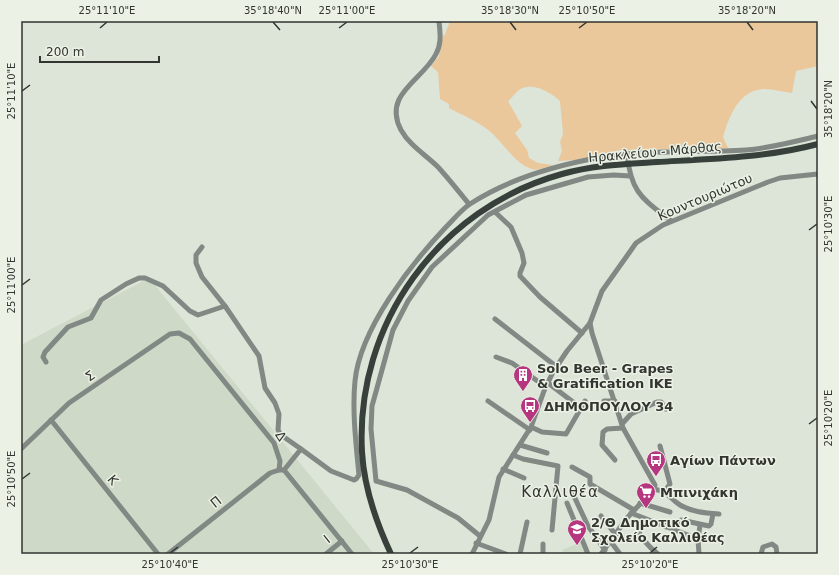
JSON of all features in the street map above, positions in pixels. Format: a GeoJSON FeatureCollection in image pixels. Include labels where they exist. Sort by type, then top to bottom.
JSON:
{"type":"FeatureCollection","features":[{"type":"Feature","properties":{"kind":"main road","name":"Ηρακλείου - Μάρθας"},"geometry":{"type":"LineString","coordinates":[[391,554],[379,525],[369,493],[362,453],[362,428],[366,393],[373,359],[389,315],[412,278],[445,241],[467,221],[500,199],[529,185],[563,173],[621,164],[766,154],[818,144]]}},
{"type":"Feature","properties":{"kind":"street"},"geometry":{"type":"LineString","coordinates":[[439,21],[441,39],[433,60],[405,88],[397,110],[397,121],[402,132],[438,167],[469,204]]}},
{"type":"Feature","properties":{"kind":"street"},"geometry":{"type":"LineString","coordinates":[[202,247],[196,255],[198,268],[206,284],[225,306],[259,356],[265,388],[275,403],[279,414],[280,433],[331,471],[356,479],[359,474],[356,435],[355,380],[366,340],[377,318],[422,252],[469,204],[520,179],[561,165],[627,154],[747,150],[790,143],[818,136]]}},
{"type":"Feature","properties":{"kind":"street"},"geometry":{"type":"LineString","coordinates":[[627,154],[630,176],[640,195],[671,221]]}},
{"type":"Feature","properties":{"kind":"street","name":"Κουντουριώτου"},"geometry":{"type":"LineString","coordinates":[[472,554],[488,520],[499,477],[503,469],[531,428],[547,385],[557,367],[590,323],[602,291],[629,253],[645,236],[671,221],[780,178],[818,174]]}},
{"type":"Feature","properties":{"kind":"street"},"geometry":{"type":"LineString","coordinates":[[480,536],[458,518],[407,490],[376,481],[371,429],[372,406],[393,330],[408,301],[432,267],[484,218],[526,196],[567,182],[593,176],[630,176]]}},
{"type":"Feature","properties":{"kind":"street"},"geometry":{"type":"LineString","coordinates":[[495,212],[498,217],[511,227],[522,253],[524,263],[520,276],[540,297],[582,332]]}},
{"type":"Feature","properties":{"kind":"street"},"geometry":{"type":"LineString","coordinates":[[46,362],[43,357],[45,352],[68,328],[90,318],[101,300],[126,284],[139,278],[145,278],[163,286],[190,311],[198,315],[225,306]]}},
{"type":"Feature","properties":{"kind":"street"},"geometry":{"type":"LineString","coordinates":[[495,319],[557,367]]}},
{"type":"Feature","properties":{"kind":"street"},"geometry":{"type":"LineString","coordinates":[[590,323],[623,426],[653,480],[654,489]]}},
{"type":"Feature","properties":{"kind":"street","name":"Σ"},"geometry":{"type":"LineString","coordinates":[[21,449],[69,403],[170,334],[179,333]]}},
{"type":"Feature","properties":{"kind":"street","name":"Δ"},"geometry":{"type":"LineString","coordinates":[[179,333],[190,339],[274,444],[282,470]]}},
{"type":"Feature","properties":{"kind":"street"},"geometry":{"type":"LineString","coordinates":[[496,357],[512,363],[581,408]]}},
{"type":"Feature","properties":{"kind":"street"},"geometry":{"type":"LineString","coordinates":[[488,401],[531,428],[542,432],[566,434],[585,401]]}},
{"type":"Feature","properties":{"kind":"street"},"geometry":{"type":"LineString","coordinates":[[604,401],[615,401]]}},
{"type":"Feature","properties":{"kind":"street"},"geometry":{"type":"LineString","coordinates":[[616,460],[602,445],[603,432],[623,426],[631,414],[657,402],[661,402],[666,409]]}},
{"type":"Feature","properties":{"kind":"street","name":"Κ"},"geometry":{"type":"LineString","coordinates":[[51,420],[158,554]]}},
{"type":"Feature","properties":{"kind":"street"},"geometry":{"type":"LineString","coordinates":[[520,445],[547,452]]}},
{"type":"Feature","properties":{"kind":"street"},"geometry":{"type":"LineString","coordinates":[[660,446],[670,484],[664,492]]}},
{"type":"Feature","properties":{"kind":"street"},"geometry":{"type":"LineString","coordinates":[[301,449],[282,470],[352,554]]}},
{"type":"Feature","properties":{"kind":"street"},"geometry":{"type":"LineString","coordinates":[[513,455],[523,459],[558,466],[552,530]]}},
{"type":"Feature","properties":{"kind":"street"},"geometry":{"type":"LineString","coordinates":[[572,467],[589,476],[590,484],[632,512],[646,520],[698,539]]}},
{"type":"Feature","properties":{"kind":"street"},"geometry":{"type":"LineString","coordinates":[[503,469],[524,478]]}},
{"type":"Feature","properties":{"kind":"street","name":"Π"},"geometry":{"type":"LineString","coordinates":[[168,554],[270,473],[282,470]]}},
{"type":"Feature","properties":{"kind":"street"},"geometry":{"type":"LineString","coordinates":[[654,489],[664,492],[672,497],[679,505],[691,510],[716,514],[711,524],[697,524],[681,520],[676,525],[667,523],[666,527]]}},
{"type":"Feature","properties":{"kind":"street"},"geometry":{"type":"LineString","coordinates":[[572,492],[603,553],[632,512],[654,489]]}},
{"type":"Feature","properties":{"kind":"street"},"geometry":{"type":"LineString","coordinates":[[568,503],[588,554]]}},
{"type":"Feature","properties":{"kind":"street"},"geometry":{"type":"LineString","coordinates":[[640,503],[670,512]]}},
{"type":"Feature","properties":{"kind":"street"},"geometry":{"type":"LineString","coordinates":[[691,510],[697,524],[699,554]]}},
{"type":"Feature","properties":{"kind":"street"},"geometry":{"type":"LineString","coordinates":[[601,516],[616,535]]}},
{"type":"Feature","properties":{"kind":"street"},"geometry":{"type":"LineString","coordinates":[[646,520],[638,526],[638,530],[650,547],[658,554]]}},
{"type":"Feature","properties":{"kind":"street"},"geometry":{"type":"LineString","coordinates":[[520,554],[527,522]]}},
{"type":"Feature","properties":{"kind":"street","name":"Ι"},"geometry":{"type":"LineString","coordinates":[[326,554],[342,541]]}},
{"type":"Feature","properties":{"kind":"street"},"geometry":{"type":"LineString","coordinates":[[611,542],[620,554]]}},
{"type":"Feature","properties":{"kind":"street"},"geometry":{"type":"LineString","coordinates":[[476,544],[506,554]]}},
{"type":"Feature","properties":{"kind":"street"},"geometry":{"type":"LineString","coordinates":[[543,544],[543,554]]}},
{"type":"Feature","properties":{"kind":"street"},"geometry":{"type":"LineString","coordinates":[[761,554],[764,547],[772,544],[776,547],[777,554]]}},
{"type":"Feature","properties":{"kind":"shaded area"},"geometry":{"type":"Polygon","coordinates":[[[450,21],[818,21],[818,66],[796,71],[792,93],[771,89],[756,90],[742,99],[736,106],[728,121],[723,137],[728,148],[620,150],[575,160],[558,161],[562,151],[560,142],[563,134],[560,101],[541,89],[535,87],[524,88],[519,90],[508,101],[522,126],[515,133],[527,150],[529,158],[538,163],[553,165],[537,170],[519,162],[487,129],[449,108],[449,104],[440,99],[438,72],[431,66],[439,56],[443,36],[450,21]]]}},
{"type":"Feature","properties":{"kind":"shaded area"},"geometry":{"type":"Polygon","coordinates":[[[149,278],[374,554],[21,554],[21,345],[149,278]]]}},
{"type":"Feature","properties":{"kind":"shaded area","name":"2/Θ Δημοτικό Σχολείο Καλλιθέας"},"geometry":{"type":"Polygon","coordinates":[[[581,542],[587,554],[564,554],[562,550],[581,542]]]}},
{"type":"Feature","properties":{"kind":"place","name":"Solo Beer - Grapes & Gratification IKE"},"geometry":{"type":"Point","coordinates":[523,392]}},
{"type":"Feature","properties":{"kind":"place","name":"ΔΗΜΟΠΟΥΛΟΥ 34"},"geometry":{"type":"Point","coordinates":[530,423]}},
{"type":"Feature","properties":{"kind":"place","name":"Αγίων Πάντων"},"geometry":{"type":"Point","coordinates":[656,477]}},
{"type":"Feature","properties":{"kind":"place","name":"Μπινιχάκη"},"geometry":{"type":"Point","coordinates":[646,509]}},
{"type":"Feature","properties":{"kind":"place","name":"2/Θ Δημοτικό Σχολείο Καλλιθέας"},"geometry":{"type":"Point","coordinates":[577,546]}},
{"type":"Feature","properties":{"kind":"district","name":"Καλλιθέα"},"geometry":{"type":"Point","coordinates":[560,492]}}]}
